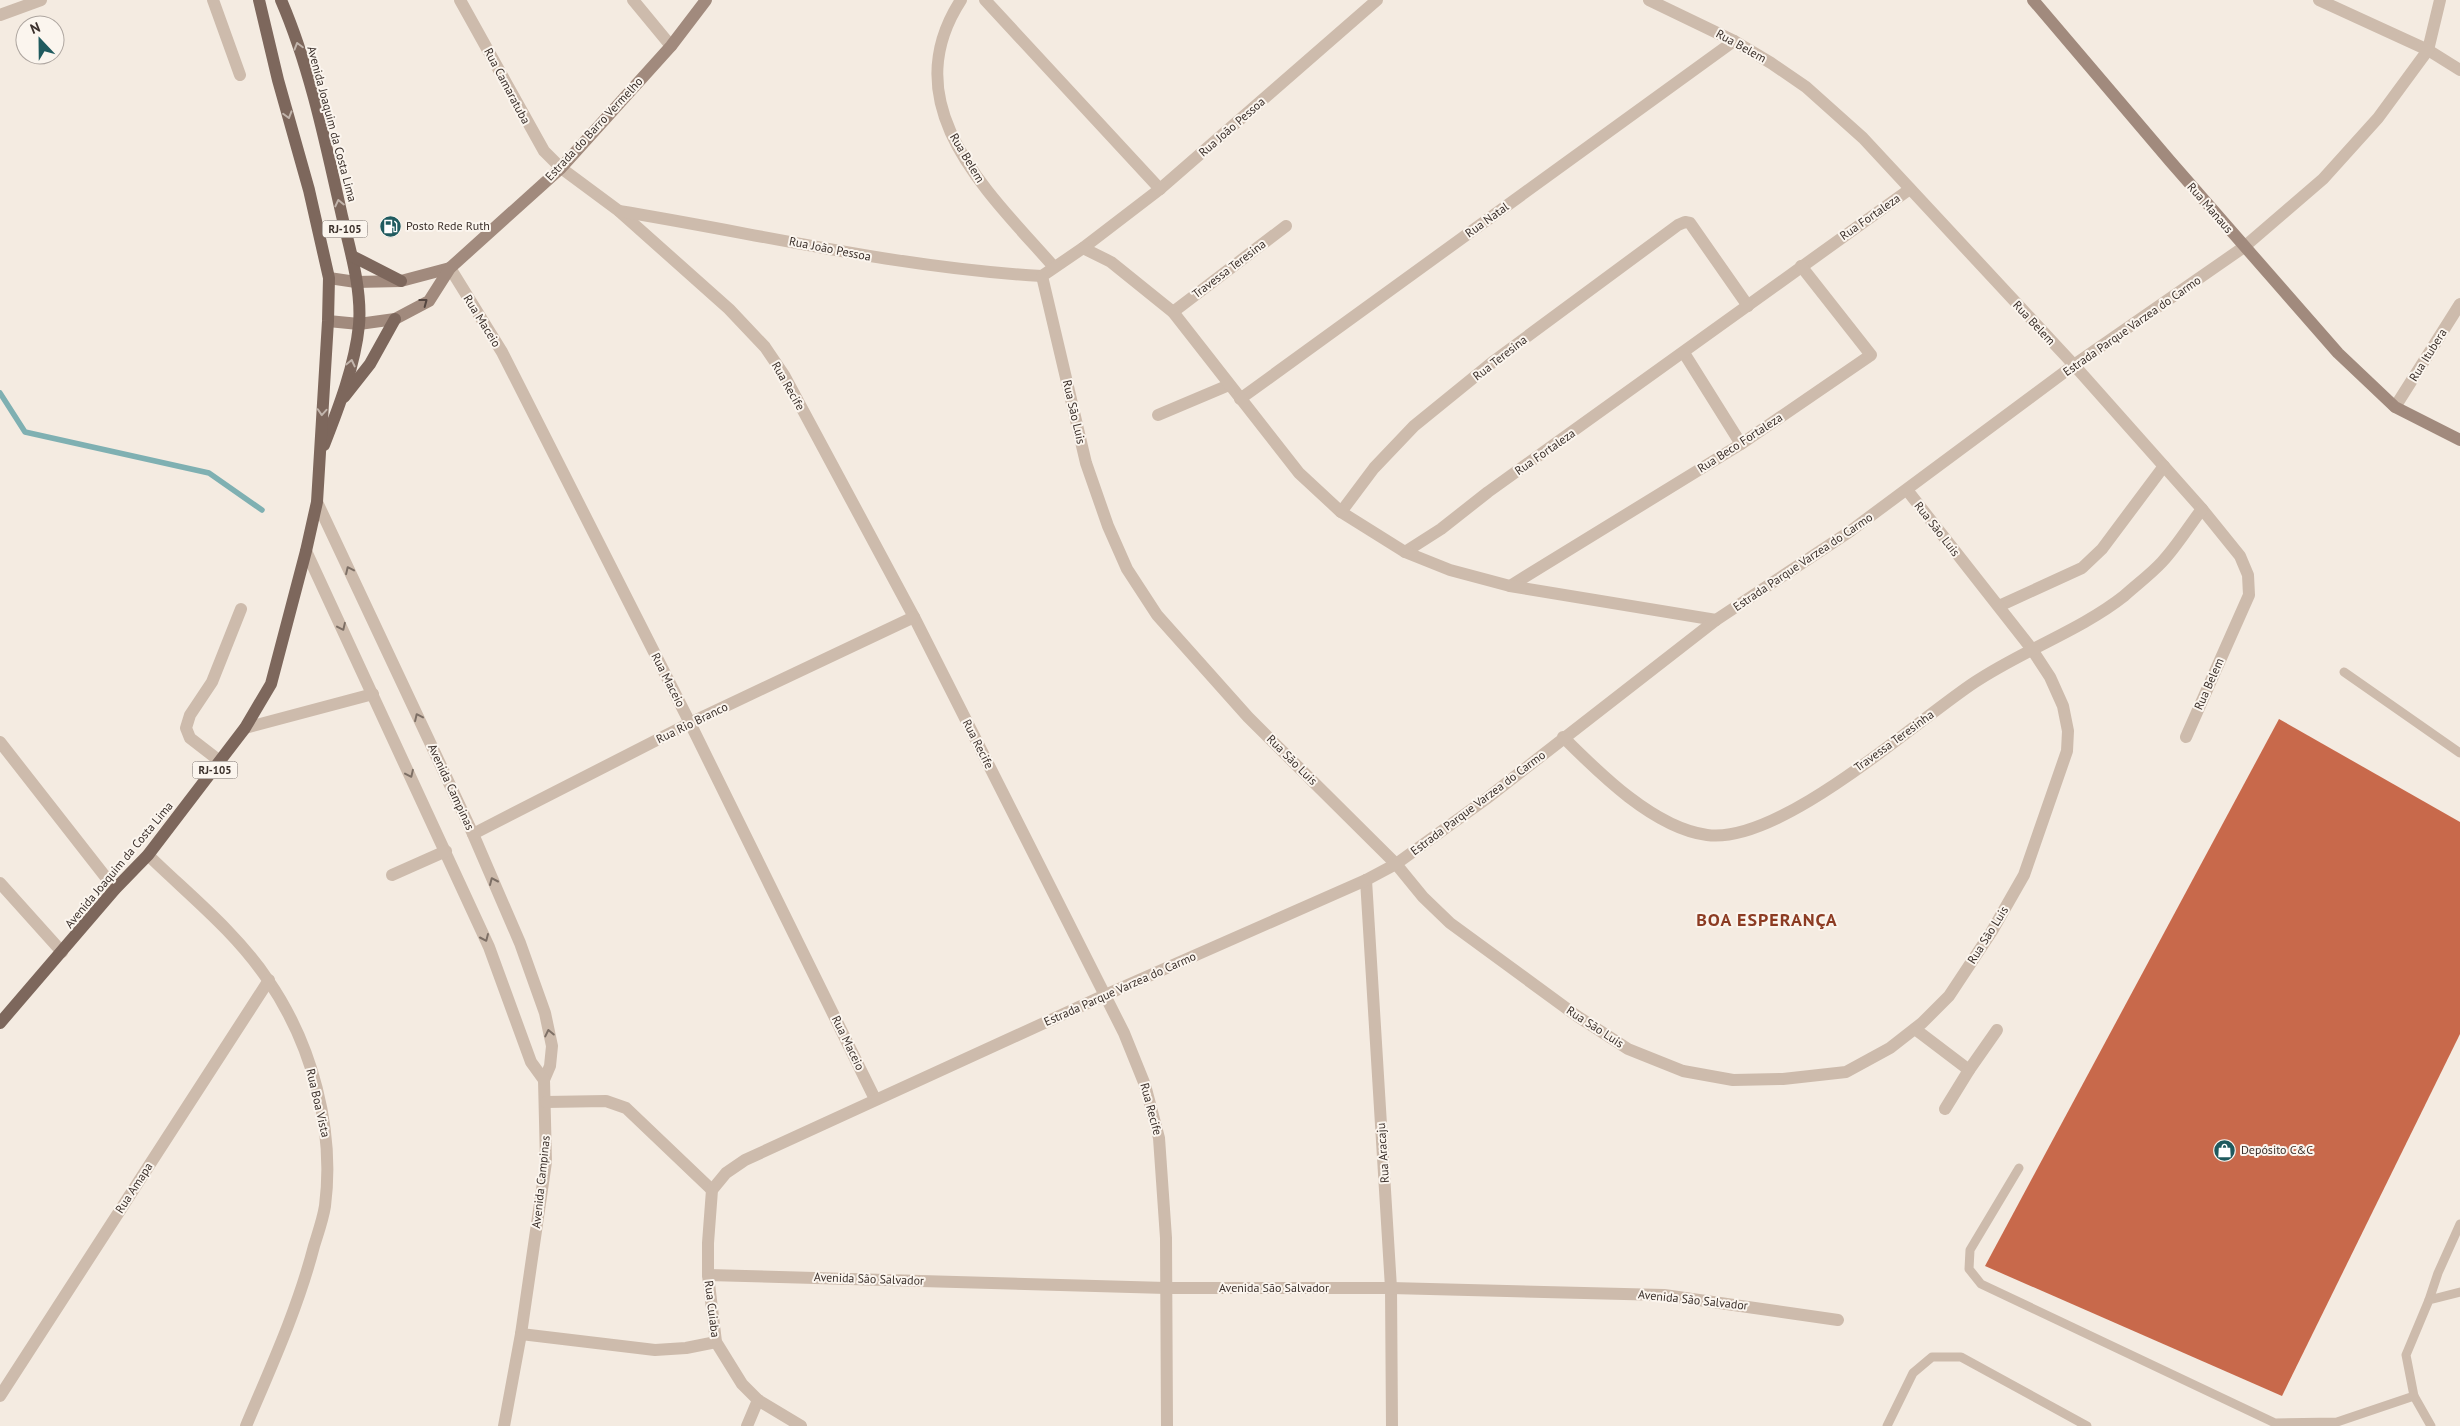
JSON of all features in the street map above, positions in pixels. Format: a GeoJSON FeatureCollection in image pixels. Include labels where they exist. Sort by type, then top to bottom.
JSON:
{"type":"FeatureCollection","features":[{"type":"Feature","properties":{"kind":"main road","name":"Avenida Joaquim da Costa Lima"},"geometry":{"type":"LineString","coordinates":[[0,1023],[115,889],[148,855],[221,762],[245,728],[271,684],[306,551],[317,502],[329,278],[309,190],[258,0]]}},
{"type":"Feature","properties":{"kind":"main road","name":"Avenida Joaquim da Costa Lima"},"geometry":{"type":"LineString","coordinates":[[281,0],[292,24],[310,88],[352,256],[356,282],[359,324],[341,401],[319,459]]}},
{"type":"Feature","properties":{"kind":"main road"},"geometry":{"type":"LineString","coordinates":[[352,256],[401,282]]}},
{"type":"Feature","properties":{"kind":"main road"},"geometry":{"type":"LineString","coordinates":[[341,401],[370,364],[395,320]]}},
{"type":"Feature","properties":{"kind":"street"},"geometry":{"type":"LineString","coordinates":[[213,0],[240,75]]}},
{"type":"Feature","properties":{"kind":"street","name":"Rua Camaratuba"},"geometry":{"type":"LineString","coordinates":[[460,0],[531,132],[544,151],[561,168]]}},
{"type":"Feature","properties":{"kind":"street"},"geometry":{"type":"LineString","coordinates":[[633,0],[671,46]]}},
{"type":"Feature","properties":{"kind":"street","name":"Estrada do Barro Vermelho"},"geometry":{"type":"LineString","coordinates":[[328,321],[359,324],[395,320],[429,300],[450,268],[561,168],[671,46],[706,0]]}},
{"type":"Feature","properties":{"kind":"street","name":"Rua Belem"},"geometry":{"type":"LineString","coordinates":[[961,0],[944,34],[938,64],[936,88],[942,110],[954,142],[978,180],[1054,267]]}},
{"type":"Feature","properties":{"kind":"street"},"geometry":{"type":"LineString","coordinates":[[985,0],[1160,189]]}},
{"type":"Feature","properties":{"kind":"street","name":"Rua João Pessoa"},"geometry":{"type":"LineString","coordinates":[[1082,248],[1160,189],[1377,0]]}},
{"type":"Feature","properties":{"kind":"street","name":"Rua Belem"},"geometry":{"type":"LineString","coordinates":[[1649,0],[1734,41],[1771,63],[1806,87],[1863,138],[2074,365],[2202,509],[2240,556],[2248,575],[2249,595],[2186,738]]}},
{"type":"Feature","properties":{"kind":"street","name":"Rua Manaus"},"geometry":{"type":"LineString","coordinates":[[2033,0],[2244,247],[2338,353],[2395,407],[2460,440]]}},
{"type":"Feature","properties":{"kind":"street"},"geometry":{"type":"LineString","coordinates":[[2319,0],[2428,50],[2460,70]]}},
{"type":"Feature","properties":{"kind":"street"},"geometry":{"type":"LineString","coordinates":[[2428,50],[2440,0]]}},
{"type":"Feature","properties":{"kind":"street"},"geometry":{"type":"LineString","coordinates":[[0,15],[34,1]]}},
{"type":"Feature","properties":{"kind":"street","name":"Rua Natal"},"geometry":{"type":"LineString","coordinates":[[1240,399],[1734,41]]}},
{"type":"Feature","properties":{"kind":"street","name":"Estrada Parque Varzea do Carmo"},"geometry":{"type":"LineString","coordinates":[[712,1190],[726,1173],[745,1160],[1103,996],[1366,880],[1396,864],[1486,799],[1563,737],[1716,620],[1849,532],[2074,365],[2244,247],[2322,179],[2378,118],[2428,50]]}},
{"type":"Feature","properties":{"kind":"street","name":"Rua Recife"},"geometry":{"type":"LineString","coordinates":[[561,168],[619,211],[729,309],[765,347],[784,376],[914,617],[1103,996],[1124,1033],[1145,1085],[1159,1138],[1166,1238],[1167,1426]]}},
{"type":"Feature","properties":{"kind":"street","name":"Rua Fortaleza"},"geometry":{"type":"LineString","coordinates":[[1405,552],[1441,529],[1488,492],[1910,189]]}},
{"type":"Feature","properties":{"kind":"street","name":"Rua João Pessoa"},"geometry":{"type":"LineString","coordinates":[[619,211],[878,258],[978,273],[1042,276]]}},
{"type":"Feature","properties":{"kind":"street","name":"Rua Teresina"},"geometry":{"type":"LineString","coordinates":[[1341,512],[1374,468],[1414,426],[1494,361],[1678,225],[1685,222],[1690,223],[1748,306]]}},
{"type":"Feature","properties":{"kind":"street","name":"Travessa Teresina"},"geometry":{"type":"LineString","coordinates":[[1173,312],[1286,226]]}},
{"type":"Feature","properties":{"kind":"street"},"geometry":{"type":"LineString","coordinates":[[1042,276],[1082,248],[1110,262],[1173,312],[1299,473],[1341,512],[1405,552],[1450,570],[1510,586],[1716,620]]}},
{"type":"Feature","properties":{"kind":"street","name":"Rua Beco Fortaleza"},"geometry":{"type":"LineString","coordinates":[[1510,586],[1741,444],[1871,355],[1801,266]]}},
{"type":"Feature","properties":{"kind":"street","name":"Estrada do Barro Vermelho"},"geometry":{"type":"LineString","coordinates":[[329,278],[356,282],[401,282],[450,268]]}},
{"type":"Feature","properties":{"kind":"street","name":"Rua Maceio"},"geometry":{"type":"LineString","coordinates":[[450,268],[502,352],[690,723],[875,1099]]}},
{"type":"Feature","properties":{"kind":"street","name":"Rua São Luis"},"geometry":{"type":"LineString","coordinates":[[1042,276],[1086,463],[1108,526],[1127,569],[1157,615],[1248,717],[1396,864],[1423,897],[1450,923],[1577,1016],[1628,1048],[1683,1071],[1733,1080],[1783,1079],[1846,1072],[1890,1048],[1915,1029],[1949,996],[1992,931],[2024,875],[2067,751],[2068,731],[2063,706],[2050,677],[2031,648],[1907,490]]}},
{"type":"Feature","properties":{"kind":"street","name":"Rua Itubera"},"geometry":{"type":"LineString","coordinates":[[2395,407],[2460,304]]}},
{"type":"Feature","properties":{"kind":"street"},"geometry":{"type":"LineString","coordinates":[[1684,353],[1741,444]]}},
{"type":"Feature","properties":{"kind":"street"},"geometry":{"type":"LineString","coordinates":[[1158,415],[1229,385]]}},
{"type":"Feature","properties":{"kind":"street"},"geometry":{"type":"LineString","coordinates":[[1998,606],[2082,568],[2102,549],[2164,466]]}},
{"type":"Feature","properties":{"kind":"street","name":"Avenida Campinas"},"geometry":{"type":"LineString","coordinates":[[317,502],[473,834],[520,943],[545,1013],[552,1046],[550,1066],[544,1080],[546,1162],[521,1334]]}},
{"type":"Feature","properties":{"kind":"street","name":"Travessa Teresinha"},"geometry":{"type":"LineString","coordinates":[[1563,737],[1626,794],[1670,824],[1707,835],[1741,833],[1784,816],[1846,776],[1974,682],[2031,648],[2086,620],[2122,597],[2162,562],[2202,509]]}},
{"type":"Feature","properties":{"kind":"street","name":"Avenida Campinas"},"geometry":{"type":"LineString","coordinates":[[306,551],[489,946],[531,1062],[544,1080]]}},
{"type":"Feature","properties":{"kind":"street"},"geometry":{"type":"LineString","coordinates":[[221,762],[190,738],[186,728],[190,714],[212,682],[241,609]]}},
{"type":"Feature","properties":{"kind":"street","name":"Rua Rio Branco"},"geometry":{"type":"LineString","coordinates":[[473,834],[690,723],[914,617]]}},
{"type":"Feature","properties":{"kind":"street"},"geometry":{"type":"LineString","coordinates":[[245,728],[373,694]]}},
{"type":"Feature","properties":{"kind":"street"},"geometry":{"type":"LineString","coordinates":[[0,742],[115,889]]}},
{"type":"Feature","properties":{"kind":"street"},"geometry":{"type":"LineString","coordinates":[[392,875],[446,851]]}},
{"type":"Feature","properties":{"kind":"street","name":"Rua Boa Vista"},"geometry":{"type":"LineString","coordinates":[[148,855],[205,906],[268,980],[293,1024],[314,1078],[327,1139],[325,1206],[303,1288],[246,1426]]}},
{"type":"Feature","properties":{"kind":"street","name":"Rua Aracaju"},"geometry":{"type":"LineString","coordinates":[[1366,880],[1391,1288],[1392,1426]]}},
{"type":"Feature","properties":{"kind":"street"},"geometry":{"type":"LineString","coordinates":[[0,883],[62,952]]}},
{"type":"Feature","properties":{"kind":"street","name":"Rua Amapa"},"geometry":{"type":"LineString","coordinates":[[0,1396],[268,980]]}},
{"type":"Feature","properties":{"kind":"street"},"geometry":{"type":"LineString","coordinates":[[1915,1029],[1969,1070]]}},
{"type":"Feature","properties":{"kind":"street"},"geometry":{"type":"LineString","coordinates":[[1944,1109],[1997,1030]]}},
{"type":"Feature","properties":{"kind":"street"},"geometry":{"type":"LineString","coordinates":[[546,1102],[606,1101],[626,1108],[712,1190],[708,1243],[708,1275]]}},
{"type":"Feature","properties":{"kind":"street","name":"Avenida São Salvador"},"geometry":{"type":"LineString","coordinates":[[708,1275],[1166,1288],[1391,1288],[1664,1295],[1838,1320]]}},
{"type":"Feature","properties":{"kind":"street","name":"Rua Cuiaba"},"geometry":{"type":"LineString","coordinates":[[708,1275],[716,1342],[742,1384],[758,1400],[801,1426]]}},
{"type":"Feature","properties":{"kind":"street"},"geometry":{"type":"LineString","coordinates":[[504,1426],[521,1334],[655,1350],[686,1348],[716,1342]]}},
{"type":"Feature","properties":{"kind":"street"},"geometry":{"type":"LineString","coordinates":[[747,1426],[758,1400]]}},
{"type":"Feature","properties":{"kind":"lane"},"geometry":{"type":"LineString","coordinates":[[2344,672],[2460,753]]}},
{"type":"Feature","properties":{"kind":"lane"},"geometry":{"type":"LineString","coordinates":[[2019,1168],[1970,1250],[1969,1268],[1980,1284],[2275,1423],[2338,1422],[2414,1396]]}},
{"type":"Feature","properties":{"kind":"lane"},"geometry":{"type":"LineString","coordinates":[[2430,1426],[2414,1396],[2406,1355],[2430,1300],[2438,1273],[2460,1224]]}},
{"type":"Feature","properties":{"kind":"lane"},"geometry":{"type":"LineString","coordinates":[[2430,1300],[2460,1292]]}},
{"type":"Feature","properties":{"kind":"lane"},"geometry":{"type":"LineString","coordinates":[[1887,1426],[1913,1373],[1932,1357],[1961,1357],[2087,1426]]}},
{"type":"Feature","properties":{"kind":"building","name":"Depósito C&C"},"geometry":{"type":"Polygon","coordinates":[[[2279,719],[2460,822],[2460,1034],[2282,1396],[1985,1266],[2279,719]]]}},
{"type":"Feature","properties":{"kind":"waterway"},"geometry":{"type":"LineString","coordinates":[[0,393],[25,432],[209,473],[262,510]]}},
{"type":"Feature","properties":{"kind":"place","name":"Posto Rede Ruth"},"geometry":{"type":"Point","coordinates":[390,226]}},
{"type":"Feature","properties":{"kind":"place","name":"Depósito C&C"},"geometry":{"type":"Point","coordinates":[2225,1150]}},
{"type":"Feature","properties":{"kind":"district","name":"BOA ESPERANÇA"},"geometry":{"type":"Point","coordinates":[1767,920]}}]}
